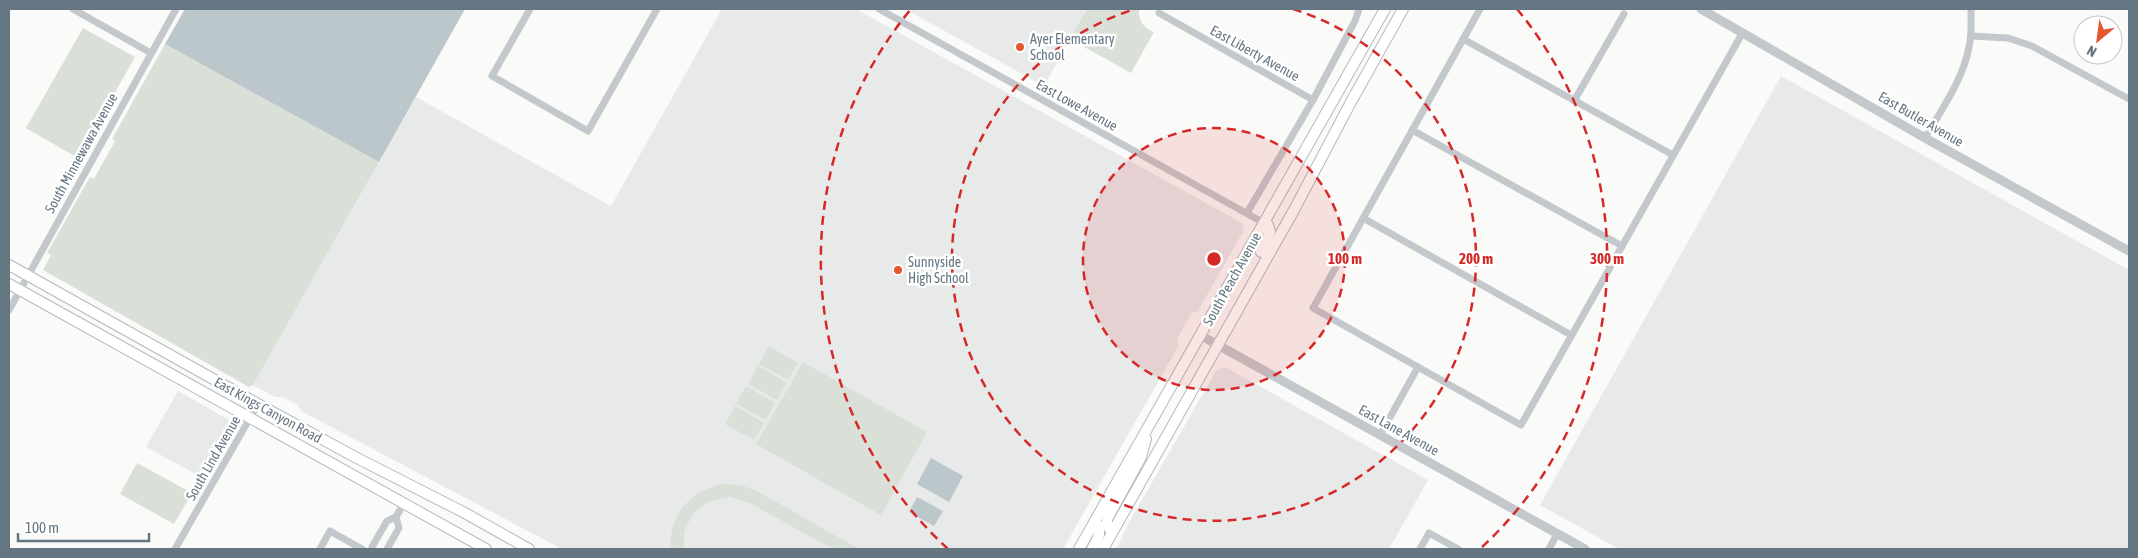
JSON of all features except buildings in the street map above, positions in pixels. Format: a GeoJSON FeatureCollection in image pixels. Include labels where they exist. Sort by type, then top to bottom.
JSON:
{"type":"FeatureCollection","features":[{"type":"Feature","properties":{"kind":"main road","name":"South Peach Avenue"},"geometry":{"type":"LineString","coordinates":[[1079,549],[1385,9]]}},
{"type":"Feature","properties":{"kind":"main road","name":"South Peach Avenue"},"geometry":{"type":"LineString","coordinates":[[1103,549],[1294,210],[1403,9]]}},
{"type":"Feature","properties":{"kind":"main road"},"geometry":{"type":"LineString","coordinates":[[1249,287],[1247,280],[1269,237],[1269,228],[1264,223]]}},
{"type":"Feature","properties":{"kind":"main road","name":"East Kings Canyon Road"},"geometry":{"type":"LineString","coordinates":[[9,265],[355,457],[463,512],[530,549]]}},
{"type":"Feature","properties":{"kind":"main road","name":"East Kings Canyon Road"},"geometry":{"type":"LineString","coordinates":[[9,284],[486,549]]}},
{"type":"Feature","properties":{"kind":"main road"},"geometry":{"type":"LineString","coordinates":[[1112,532],[1107,525],[1107,519],[1141,456],[1150,423]]}},
{"type":"Feature","properties":{"kind":"main road"},"geometry":{"type":"LineString","coordinates":[[1092,549],[1100,533],[1095,522]]}},
{"type":"Feature","properties":{"kind":"street"},"geometry":{"type":"LineString","coordinates":[[72,9],[151,53]]}},
{"type":"Feature","properties":{"kind":"street","name":"South Minnewawa Avenue"},"geometry":{"type":"LineString","coordinates":[[9,310],[176,9]]}},
{"type":"Feature","properties":{"kind":"street"},"geometry":{"type":"LineString","coordinates":[[530,9],[492,76],[588,131],[657,9]]}},
{"type":"Feature","properties":{"kind":"street","name":"East Lowe Avenue"},"geometry":{"type":"LineString","coordinates":[[879,9],[1264,223]]}},
{"type":"Feature","properties":{"kind":"street","name":"South Peach Avenue"},"geometry":{"type":"LineString","coordinates":[[1247,213],[1312,100],[1355,21],[1359,9]]}},
{"type":"Feature","properties":{"kind":"street"},"geometry":{"type":"LineString","coordinates":[[1480,9],[1313,308],[1522,425],[1742,32]]}},
{"type":"Feature","properties":{"kind":"street","name":"East Butler Avenue"},"geometry":{"type":"LineString","coordinates":[[1701,9],[1926,138],[2129,251]]}},
{"type":"Feature","properties":{"kind":"street"},"geometry":{"type":"LineString","coordinates":[[1926,138],[1960,76],[1967,57],[1971,36],[1971,9]]}},
{"type":"Feature","properties":{"kind":"street","name":"East Liberty Avenue"},"geometry":{"type":"LineString","coordinates":[[1159,13],[1312,100]]}},
{"type":"Feature","properties":{"kind":"street"},"geometry":{"type":"LineString","coordinates":[[1574,101],[1624,14]]}},
{"type":"Feature","properties":{"kind":"street"},"geometry":{"type":"LineString","coordinates":[[1971,36],[2008,38],[2032,46],[2129,98]]}},
{"type":"Feature","properties":{"kind":"street"},"geometry":{"type":"LineString","coordinates":[[1463,39],[1673,156]]}},
{"type":"Feature","properties":{"kind":"street"},"geometry":{"type":"LineString","coordinates":[[1412,130],[1622,246]]}},
{"type":"Feature","properties":{"kind":"street"},"geometry":{"type":"LineString","coordinates":[[1363,218],[1571,335]]}},
{"type":"Feature","properties":{"kind":"street","name":"East Lane Avenue"},"geometry":{"type":"LineString","coordinates":[[1200,335],[1585,549]]}},
{"type":"Feature","properties":{"kind":"street"},"geometry":{"type":"LineString","coordinates":[[1380,435],[1418,367]]}},
{"type":"Feature","properties":{"kind":"street","name":"South Lind Avenue"},"geometry":{"type":"LineString","coordinates":[[175,549],[258,404]]}},
{"type":"Feature","properties":{"kind":"street"},"geometry":{"type":"LineString","coordinates":[[373,549],[372,547],[387,521],[396,517],[404,503]]}},
{"type":"Feature","properties":{"kind":"street"},"geometry":{"type":"LineString","coordinates":[[387,549],[399,528],[396,517]]}},
{"type":"Feature","properties":{"kind":"street"},"geometry":{"type":"LineString","coordinates":[[320,549],[330,531],[362,549]]}},
{"type":"Feature","properties":{"kind":"street"},"geometry":{"type":"LineString","coordinates":[[1420,549],[1429,533],[1458,549]]}},
{"type":"Feature","properties":{"kind":"street"},"geometry":{"type":"LineString","coordinates":[[1549,549],[1557,534]]}},
{"type":"Feature","properties":{"kind":"shaded area"},"geometry":{"type":"Polygon","coordinates":[[[185,9],[465,9],[379,162],[165,44],[185,9]]]}},
{"type":"Feature","properties":{"kind":"shaded area","name":"Sunnyside High School"},"geometry":{"type":"Polygon","coordinates":[[[722,9],[856,9],[1242,223],[1244,230],[1198,311],[1192,313],[1177,339],[1179,345],[1063,549],[562,549],[301,411],[297,404],[282,397],[275,397],[253,385],[416,97],[611,206],[722,9]]]}},
{"type":"Feature","properties":{"kind":"shaded area","name":"Ayer Elementary School"},"geometry":{"type":"Polygon","coordinates":[[[905,9],[1087,9],[1044,86],[905,9]]]}},
{"type":"Feature","properties":{"kind":"shaded area"},"geometry":{"type":"Polygon","coordinates":[[[1087,9],[1139,9],[1139,17],[1142,23],[1154,32],[1131,73],[1070,39],[1087,9]]]}},
{"type":"Feature","properties":{"kind":"shaded area"},"geometry":{"type":"Polygon","coordinates":[[[83,28],[135,57],[78,158],[26,128],[83,28]]]}},
{"type":"Feature","properties":{"kind":"shaded area"},"geometry":{"type":"Polygon","coordinates":[[[165,44],[379,162],[253,385],[249,387],[43,270],[51,255],[47,253],[90,177],[94,179],[115,141],[112,139],[165,44]]]}},
{"type":"Feature","properties":{"kind":"shaded area"},"geometry":{"type":"Polygon","coordinates":[[[1781,76],[2129,270],[2129,549],[1619,549],[1540,505],[1781,76]]]}},
{"type":"Feature","properties":{"kind":"shaded area"},"geometry":{"type":"Polygon","coordinates":[[[769,346],[798,363],[788,380],[759,364],[769,346]]]}},
{"type":"Feature","properties":{"kind":"shaded area"},"geometry":{"type":"Polygon","coordinates":[[[803,362],[927,432],[881,515],[756,444],[803,362]]]}},
{"type":"Feature","properties":{"kind":"shaded area"},"geometry":{"type":"Polygon","coordinates":[[[758,366],[787,383],[777,400],[748,384],[758,366]]]}},
{"type":"Feature","properties":{"kind":"shaded area"},"geometry":{"type":"Polygon","coordinates":[[[1221,368],[1227,368],[1428,480],[1389,549],[1114,549],[1118,546],[1127,526],[1216,371],[1221,368]]]}},
{"type":"Feature","properties":{"kind":"shaded area"},"geometry":{"type":"Polygon","coordinates":[[[746,386],[775,403],[766,420],[736,404],[746,386]]]}},
{"type":"Feature","properties":{"kind":"shaded area"},"geometry":{"type":"Polygon","coordinates":[[[178,391],[229,420],[230,425],[201,477],[146,447],[178,391]]]}},
{"type":"Feature","properties":{"kind":"shaded area"},"geometry":{"type":"Polygon","coordinates":[[[735,406],[764,423],[754,440],[725,424],[735,406]]]}},
{"type":"Feature","properties":{"kind":"shaded area"},"geometry":{"type":"Polygon","coordinates":[[[931,458],[963,476],[949,502],[917,484],[931,458]]]}},
{"type":"Feature","properties":{"kind":"shaded area"},"geometry":{"type":"Polygon","coordinates":[[[137,463],[192,493],[174,524],[120,494],[137,463]]]}},
{"type":"Feature","properties":{"kind":"shaded area"},"geometry":{"type":"Polygon","coordinates":[[[722,484],[740,485],[757,491],[859,549],[833,549],[750,503],[730,497],[710,501],[693,513],[684,532],[684,549],[671,549],[673,526],[683,507],[700,492],[722,484]]]}},
{"type":"Feature","properties":{"kind":"shaded area"},"geometry":{"type":"Polygon","coordinates":[[[917,497],[943,511],[934,526],[909,512],[917,497]]]}},
{"type":"Feature","properties":{"kind":"place","name":"Ayer Elementary School"},"geometry":{"type":"Point","coordinates":[1020,47]}},
{"type":"Feature","properties":{"kind":"place","name":"Sunnyside High School"},"geometry":{"type":"Point","coordinates":[898,270]}}]}
